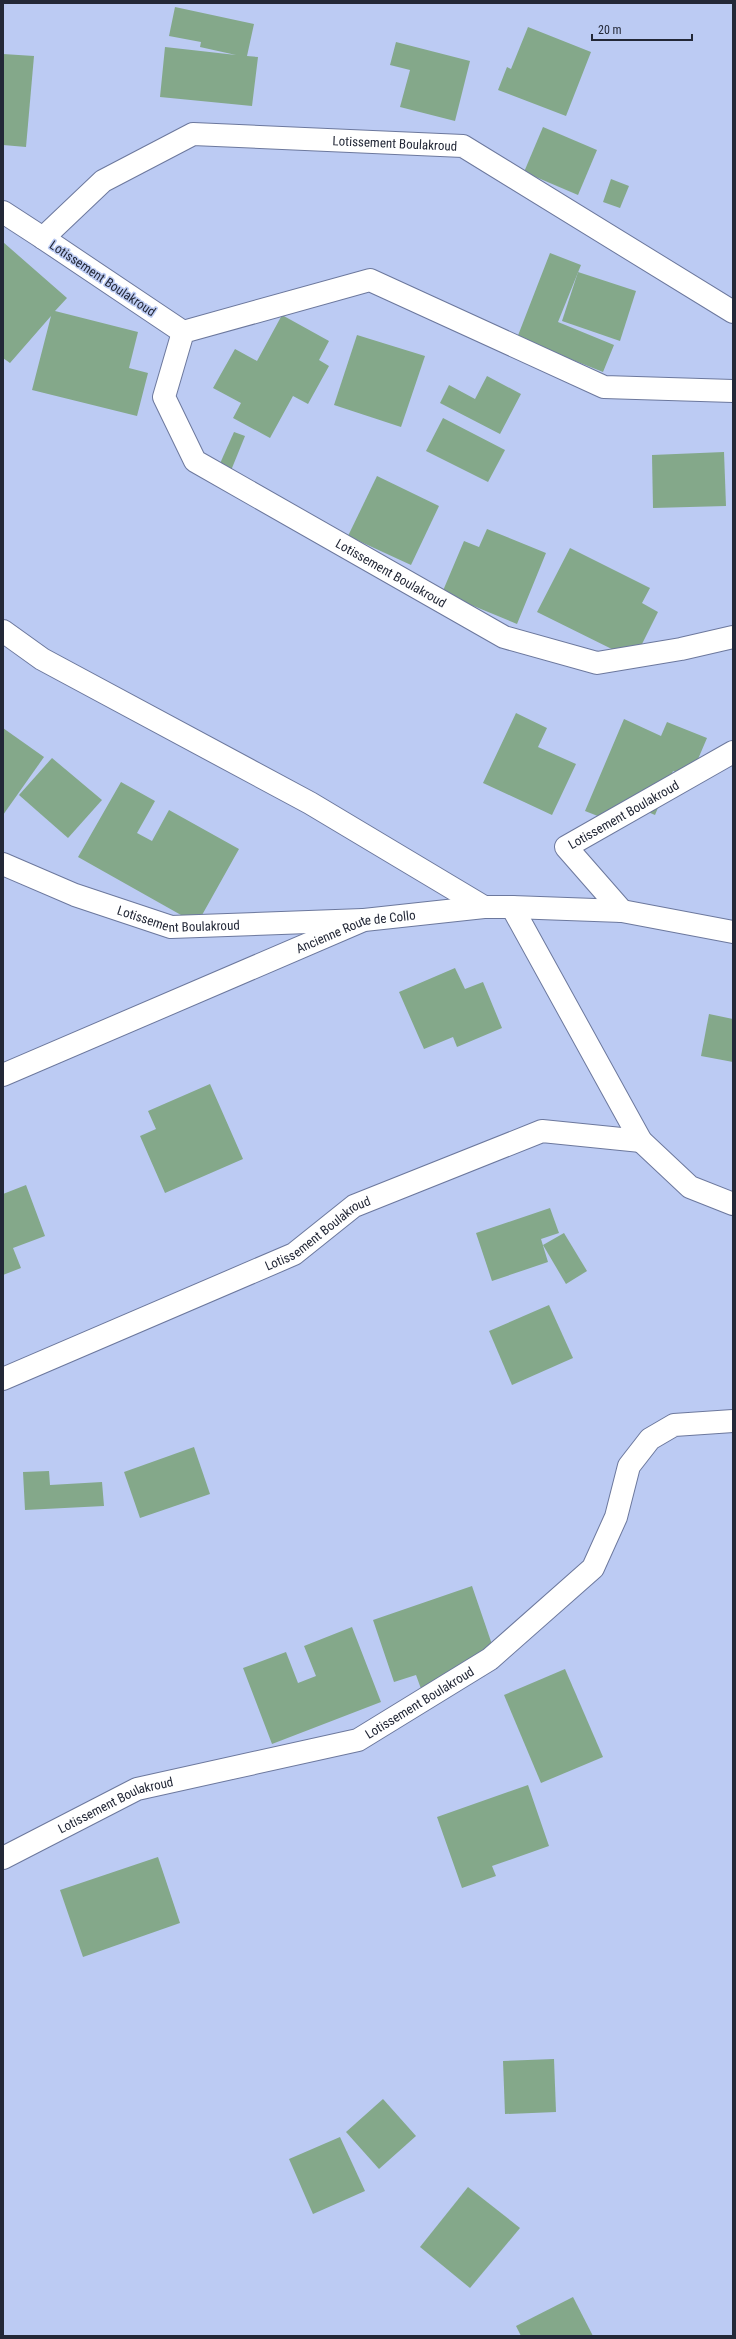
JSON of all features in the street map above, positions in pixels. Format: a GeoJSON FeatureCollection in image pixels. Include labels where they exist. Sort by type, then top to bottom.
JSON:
{"type":"FeatureCollection","features":[{"type":"Feature","properties":{"kind":"street","name":"Lotissement Boulakroud"},"geometry":{"type":"LineString","coordinates":[[43,238],[103,181],[193,134],[463,146],[733,312]]}},
{"type":"Feature","properties":{"kind":"street","name":"Lotissement Boulakroud"},"geometry":{"type":"LineString","coordinates":[[3,212],[183,332],[164,397],[195,461],[504,637],[597,663],[681,649],[733,637]]}},
{"type":"Feature","properties":{"kind":"street"},"geometry":{"type":"LineString","coordinates":[[183,332],[370,280],[604,387],[733,391]]}},
{"type":"Feature","properties":{"kind":"street"},"geometry":{"type":"LineString","coordinates":[[3,631],[42,659],[310,803],[484,907]]}},
{"type":"Feature","properties":{"kind":"street","name":"Lotissement Boulakroud"},"geometry":{"type":"LineString","coordinates":[[622,911],[566,847],[733,752]]}},
{"type":"Feature","properties":{"kind":"street","name":"Lotissement Boulakroud"},"geometry":{"type":"LineString","coordinates":[[3,864],[75,895],[171,926],[364,920]]}},
{"type":"Feature","properties":{"kind":"street","name":"Ancienne Route de Collo"},"geometry":{"type":"LineString","coordinates":[[3,1075],[364,920],[484,907],[512,907],[622,911],[733,932]]}},
{"type":"Feature","properties":{"kind":"street"},"geometry":{"type":"LineString","coordinates":[[512,907],[641,1141],[690,1187],[733,1204]]}},
{"type":"Feature","properties":{"kind":"street","name":"Lotissement Boulakroud"},"geometry":{"type":"LineString","coordinates":[[3,1379],[294,1254],[354,1206],[542,1131],[641,1141]]}},
{"type":"Feature","properties":{"kind":"street","name":"Lotissement Boulakroud"},"geometry":{"type":"LineString","coordinates":[[3,1858],[137,1789],[358,1740],[490,1659],[593,1568],[616,1517],[629,1466],[650,1439],[674,1425],[733,1421]]}},
{"type":"Feature","properties":{"kind":"building"},"geometry":{"type":"Polygon","coordinates":[[[175,7],[254,24],[247,56],[258,57],[252,106],[160,97],[165,47],[236,55],[200,47],[201,42],[169,36],[175,7]]]}},
{"type":"Feature","properties":{"kind":"building"},"geometry":{"type":"Polygon","coordinates":[[[528,27],[591,52],[566,116],[498,90],[507,67],[511,69],[528,27]]]}},
{"type":"Feature","properties":{"kind":"building"},"geometry":{"type":"Polygon","coordinates":[[[396,42],[470,61],[455,121],[400,107],[410,70],[390,65],[396,42]]]}},
{"type":"Feature","properties":{"kind":"building"},"geometry":{"type":"Polygon","coordinates":[[[3,54],[34,56],[26,147],[3,145],[3,54]]]}},
{"type":"Feature","properties":{"kind":"building"},"geometry":{"type":"Polygon","coordinates":[[[543,127],[597,150],[578,195],[524,172],[543,127]]]}},
{"type":"Feature","properties":{"kind":"building"},"geometry":{"type":"Polygon","coordinates":[[[611,179],[629,186],[620,208],[603,202],[611,179]]]}},
{"type":"Feature","properties":{"kind":"building"},"geometry":{"type":"Polygon","coordinates":[[[3,242],[67,298],[55,311],[138,332],[129,368],[148,373],[137,416],[32,390],[51,316],[10,363],[3,358],[3,242]]]}},
{"type":"Feature","properties":{"kind":"building"},"geometry":{"type":"Polygon","coordinates":[[[550,253],[581,265],[558,322],[614,345],[603,372],[517,338],[550,253]]]}},
{"type":"Feature","properties":{"kind":"building"},"geometry":{"type":"Polygon","coordinates":[[[578,272],[636,291],[620,341],[562,321],[578,272]]]}},
{"type":"Feature","properties":{"kind":"building"},"geometry":{"type":"Polygon","coordinates":[[[282,315],[329,341],[319,360],[329,366],[308,404],[293,396],[270,438],[233,418],[241,403],[213,388],[235,349],[257,361],[282,315]]]}},
{"type":"Feature","properties":{"kind":"building"},"geometry":{"type":"Polygon","coordinates":[[[357,335],[425,356],[401,427],[334,405],[357,335]]]}},
{"type":"Feature","properties":{"kind":"building"},"geometry":{"type":"Polygon","coordinates":[[[487,376],[521,394],[500,434],[440,403],[449,385],[475,399],[487,376]]]}},
{"type":"Feature","properties":{"kind":"building"},"geometry":{"type":"Polygon","coordinates":[[[443,418],[505,450],[488,482],[426,451],[443,418]]]}},
{"type":"Feature","properties":{"kind":"building"},"geometry":{"type":"Polygon","coordinates":[[[234,432],[245,436],[230,473],[218,468],[234,432]]]}},
{"type":"Feature","properties":{"kind":"building"},"geometry":{"type":"Polygon","coordinates":[[[724,452],[726,506],[653,508],[652,455],[724,452]]]}},
{"type":"Feature","properties":{"kind":"building"},"geometry":{"type":"Polygon","coordinates":[[[377,476],[439,506],[411,565],[348,536],[377,476]]]}},
{"type":"Feature","properties":{"kind":"building"},"geometry":{"type":"Polygon","coordinates":[[[487,529],[546,553],[517,624],[442,593],[464,541],[479,547],[487,529]]]}},
{"type":"Feature","properties":{"kind":"building"},"geometry":{"type":"Polygon","coordinates":[[[570,548],[650,588],[642,603],[658,612],[634,660],[537,612],[570,548]]]}},
{"type":"Feature","properties":{"kind":"building"},"geometry":{"type":"Polygon","coordinates":[[[516,713],[547,728],[538,747],[576,764],[552,815],[483,783],[516,713]]]}},
{"type":"Feature","properties":{"kind":"building"},"geometry":{"type":"Polygon","coordinates":[[[624,719],[661,736],[667,722],[707,738],[690,778],[673,771],[655,815],[627,803],[618,824],[585,811],[624,719]]]}},
{"type":"Feature","properties":{"kind":"building"},"geometry":{"type":"Polygon","coordinates":[[[3,728],[44,757],[3,815],[3,728]]]}},
{"type":"Feature","properties":{"kind":"building"},"geometry":{"type":"Polygon","coordinates":[[[52,758],[102,800],[68,838],[19,795],[52,758]]]}},
{"type":"Feature","properties":{"kind":"building"},"geometry":{"type":"Polygon","coordinates":[[[121,782],[155,801],[137,833],[152,841],[169,810],[239,849],[197,924],[78,857],[121,782]]]}},
{"type":"Feature","properties":{"kind":"building"},"geometry":{"type":"Polygon","coordinates":[[[455,968],[465,989],[483,982],[502,1028],[457,1047],[453,1037],[424,1049],[399,992],[455,968]]]}},
{"type":"Feature","properties":{"kind":"building"},"geometry":{"type":"Polygon","coordinates":[[[709,1014],[733,1019],[733,1062],[701,1056],[709,1014]]]}},
{"type":"Feature","properties":{"kind":"building"},"geometry":{"type":"Polygon","coordinates":[[[210,1084],[243,1159],[165,1193],[140,1136],[156,1129],[148,1111],[210,1084]]]}},
{"type":"Feature","properties":{"kind":"building"},"geometry":{"type":"Polygon","coordinates":[[[26,1185],[45,1236],[13,1248],[21,1268],[3,1275],[3,1194],[26,1185]]]}},
{"type":"Feature","properties":{"kind":"building"},"geometry":{"type":"Polygon","coordinates":[[[550,1208],[559,1233],[541,1239],[548,1262],[492,1281],[476,1233],[550,1208]]]}},
{"type":"Feature","properties":{"kind":"building"},"geometry":{"type":"Polygon","coordinates":[[[564,1233],[587,1271],[566,1284],[543,1245],[564,1233]]]}},
{"type":"Feature","properties":{"kind":"building"},"geometry":{"type":"Polygon","coordinates":[[[549,1305],[573,1358],[512,1385],[489,1331],[549,1305]]]}},
{"type":"Feature","properties":{"kind":"building"},"geometry":{"type":"Polygon","coordinates":[[[194,1447],[210,1494],[140,1518],[124,1472],[194,1447]]]}},
{"type":"Feature","properties":{"kind":"building"},"geometry":{"type":"Polygon","coordinates":[[[49,1471],[50,1485],[102,1482],[104,1506],[25,1510],[23,1472],[49,1471]]]}},
{"type":"Feature","properties":{"kind":"building"},"geometry":{"type":"Polygon","coordinates":[[[472,1586],[497,1659],[481,1664],[485,1676],[424,1697],[416,1675],[394,1682],[373,1620],[472,1586]]]}},
{"type":"Feature","properties":{"kind":"building"},"geometry":{"type":"Polygon","coordinates":[[[352,1627],[381,1702],[272,1744],[243,1668],[286,1652],[298,1683],[316,1676],[304,1646],[352,1627]]]}},
{"type":"Feature","properties":{"kind":"building"},"geometry":{"type":"Polygon","coordinates":[[[565,1669],[603,1757],[541,1783],[504,1695],[565,1669]]]}},
{"type":"Feature","properties":{"kind":"building"},"geometry":{"type":"Polygon","coordinates":[[[528,1785],[549,1846],[492,1866],[496,1876],[462,1888],[437,1817],[528,1785]]]}},
{"type":"Feature","properties":{"kind":"building"},"geometry":{"type":"Polygon","coordinates":[[[158,1857],[180,1923],[83,1957],[60,1890],[158,1857]]]}},
{"type":"Feature","properties":{"kind":"building"},"geometry":{"type":"Polygon","coordinates":[[[554,2059],[556,2112],[505,2114],[503,2061],[554,2059]]]}},
{"type":"Feature","properties":{"kind":"building"},"geometry":{"type":"Polygon","coordinates":[[[383,2099],[416,2136],[379,2169],[346,2132],[383,2099]]]}},
{"type":"Feature","properties":{"kind":"building"},"geometry":{"type":"Polygon","coordinates":[[[340,2137],[365,2191],[313,2214],[289,2159],[340,2137]]]}},
{"type":"Feature","properties":{"kind":"building"},"geometry":{"type":"Polygon","coordinates":[[[468,2187],[520,2228],[470,2288],[420,2247],[468,2187]]]}},
{"type":"Feature","properties":{"kind":"building"},"geometry":{"type":"Polygon","coordinates":[[[573,2297],[593,2336],[521,2336],[516,2326],[573,2297]]]}}]}
